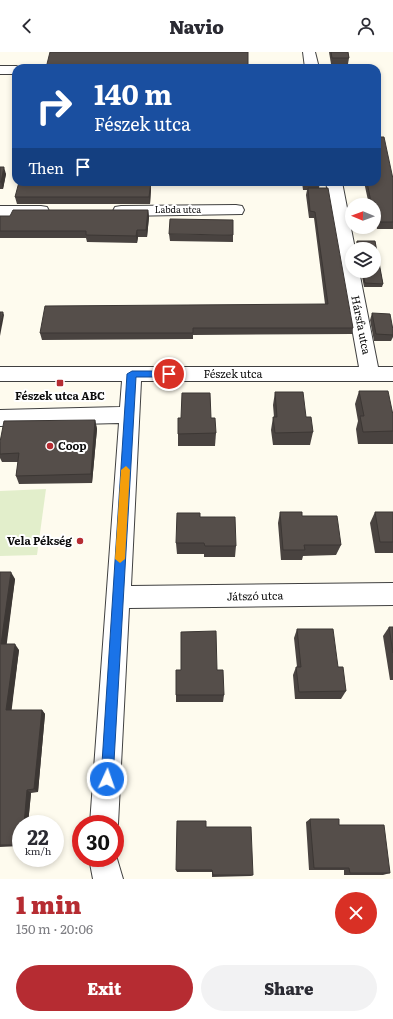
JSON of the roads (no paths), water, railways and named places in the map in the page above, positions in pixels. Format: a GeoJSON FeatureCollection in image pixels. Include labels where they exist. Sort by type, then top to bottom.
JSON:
{"type":"FeatureCollection","features":[{"type":"Feature","properties":{"kind":"street"},"geometry":{"type":"LineString","coordinates":[[309,52],[311,64]]}},
{"type":"Feature","properties":{"kind":"street"},"geometry":{"type":"LineString","coordinates":[[0,70],[12,70]]}},
{"type":"Feature","properties":{"kind":"street","name":"Hársfa utca"},"geometry":{"type":"LineString","coordinates":[[335,186],[370,374]]}},
{"type":"Feature","properties":{"kind":"street","name":"Labda utca"},"geometry":{"type":"LineString","coordinates":[[102,211],[236,210]]}},
{"type":"Feature","properties":{"kind":"street"},"geometry":{"type":"LineString","coordinates":[[0,211],[55,211]]}},
{"type":"Feature","properties":{"kind":"street","name":"Fészek utca"},"geometry":{"type":"LineString","coordinates":[[0,374],[393,374]]}},
{"type":"Feature","properties":{"kind":"street"},"geometry":{"type":"LineString","coordinates":[[105,815],[132,374]]}},
{"type":"Feature","properties":{"kind":"street"},"geometry":{"type":"LineString","coordinates":[[0,418],[129,415]]}},
{"type":"Feature","properties":{"kind":"street","name":"Játszó utca"},"geometry":{"type":"LineString","coordinates":[[118,597],[393,594]]}},
{"type":"Feature","properties":{"kind":"street"},"geometry":{"type":"LineString","coordinates":[[105,867],[108,879]]}},
{"type":"Feature","properties":{"kind":"place","name":"Fészek utca ABC"},"geometry":{"type":"Point","coordinates":[60,383]}},
{"type":"Feature","properties":{"kind":"place","name":"Coop"},"geometry":{"type":"Point","coordinates":[50,446]}},
{"type":"Feature","properties":{"kind":"place","name":"Vela Pékség"},"geometry":{"type":"Point","coordinates":[80,541]}}]}
